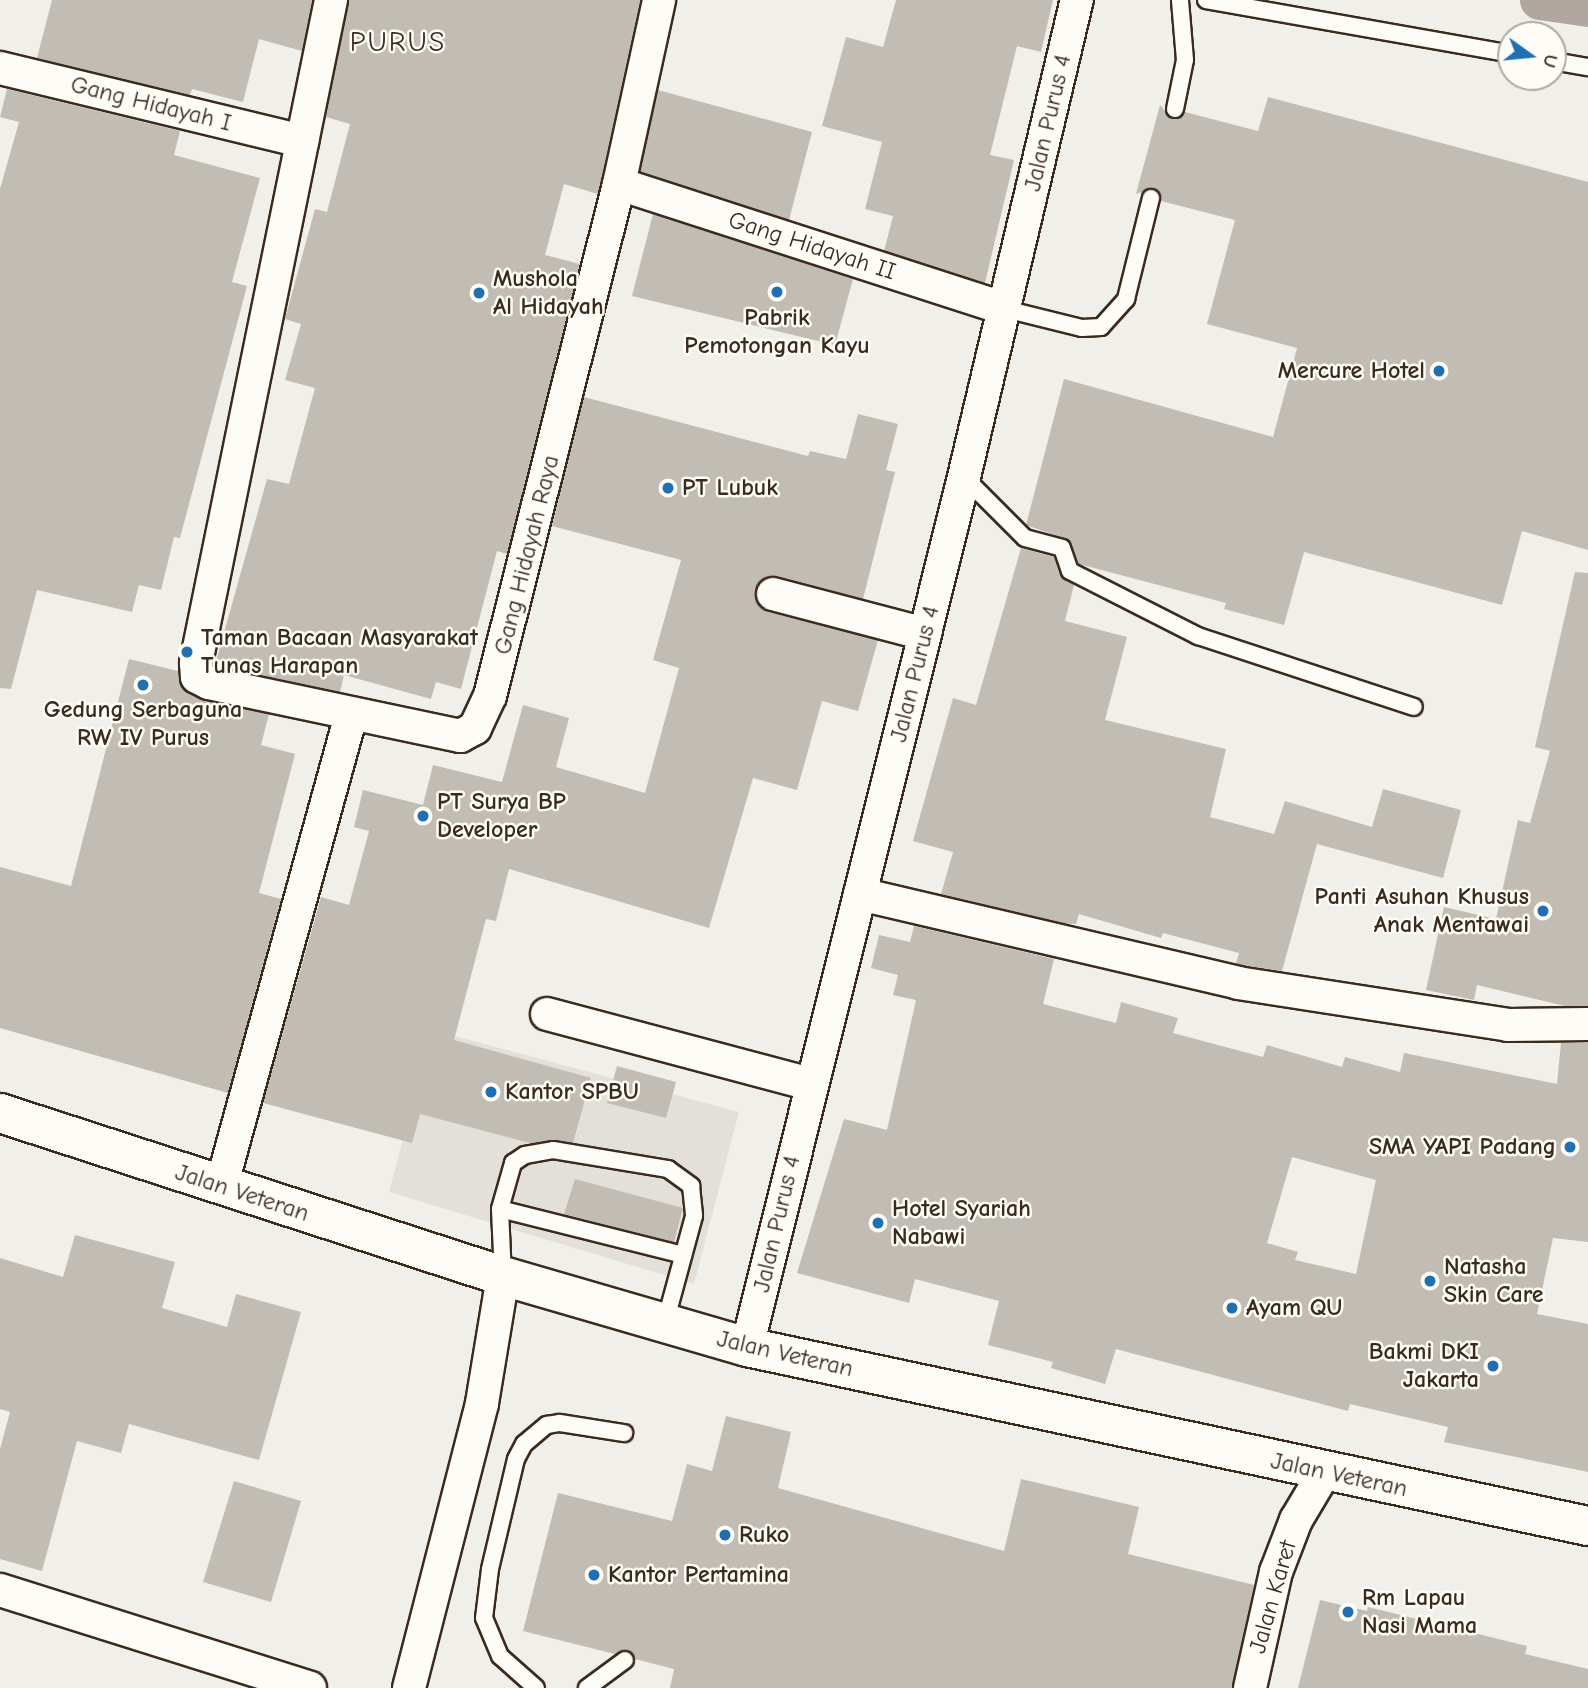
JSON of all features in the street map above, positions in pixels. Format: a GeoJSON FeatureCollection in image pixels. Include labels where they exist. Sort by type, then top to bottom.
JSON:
{"type":"FeatureCollection","features":[{"type":"Feature","properties":{"kind":"main road","name":"Jalan Veteran"},"geometry":{"type":"LineString","coordinates":[[0,1113],[503,1276],[747,1347],[1324,1473],[1588,1526]]}},
{"type":"Feature","properties":{"kind":"street","name":"Gang Hidayah Raya"},"geometry":{"type":"LineString","coordinates":[[331,0],[198,650],[197,677],[209,683],[460,736],[475,727],[501,657],[619,184],[659,0]]}},
{"type":"Feature","properties":{"kind":"street","name":"Jalan Purus 4"},"geometry":{"type":"LineString","coordinates":[[747,1347],[810,1084],[964,477],[1077,0]]}},
{"type":"Feature","properties":{"kind":"street","name":"Gang Hidayah I"},"geometry":{"type":"LineString","coordinates":[[0,68],[302,141]]}},
{"type":"Feature","properties":{"kind":"street","name":"Gang Hidayah II"},"geometry":{"type":"LineString","coordinates":[[619,184],[1004,309]]}},
{"type":"Feature","properties":{"kind":"street"},"geometry":{"type":"LineString","coordinates":[[773,594],[925,634]]}},
{"type":"Feature","properties":{"kind":"street"},"geometry":{"type":"LineString","coordinates":[[221,1186],[351,714]]}},
{"type":"Feature","properties":{"kind":"street"},"geometry":{"type":"LineString","coordinates":[[860,894],[1238,983],[1508,1025],[1588,1024]]}},
{"type":"Feature","properties":{"kind":"street"},"geometry":{"type":"LineString","coordinates":[[547,1014],[810,1084]]}},
{"type":"Feature","properties":{"kind":"street"},"geometry":{"type":"LineString","coordinates":[[409,1688],[482,1404],[503,1276]]}},
{"type":"Feature","properties":{"kind":"street","name":"Jalan Karet"},"geometry":{"type":"LineString","coordinates":[[1250,1688],[1276,1572],[1296,1520],[1324,1473]]}},
{"type":"Feature","properties":{"kind":"street"},"geometry":{"type":"LineString","coordinates":[[0,1590],[310,1688]]}},
{"type":"Feature","properties":{"kind":"lane"},"geometry":{"type":"LineString","coordinates":[[1175,109],[1185,60],[1180,0]]}},
{"type":"Feature","properties":{"kind":"lane"},"geometry":{"type":"LineString","coordinates":[[1206,0],[1497,52]]}},
{"type":"Feature","properties":{"kind":"lane"},"geometry":{"type":"LineString","coordinates":[[1567,63],[1588,67]]}},
{"type":"Feature","properties":{"kind":"lane"},"geometry":{"type":"LineString","coordinates":[[1004,309],[1083,328],[1101,327],[1126,299],[1151,198]]}},
{"type":"Feature","properties":{"kind":"lane"},"geometry":{"type":"LineString","coordinates":[[964,477],[1025,538],[1062,548],[1070,571],[1198,636],[1414,707]]}},
{"type":"Feature","properties":{"kind":"lane"},"geometry":{"type":"LineString","coordinates":[[503,1276],[500,1209],[513,1163],[525,1155],[554,1150],[668,1169],[691,1186],[694,1216],[665,1323]]}},
{"type":"Feature","properties":{"kind":"lane"},"geometry":{"type":"LineString","coordinates":[[500,1209],[683,1255]]}},
{"type":"Feature","properties":{"kind":"lane"},"geometry":{"type":"LineString","coordinates":[[536,1688],[500,1656],[484,1618],[490,1569],[516,1459],[524,1444],[547,1426],[560,1423],[624,1433]]}},
{"type":"Feature","properties":{"kind":"lane"},"geometry":{"type":"LineString","coordinates":[[587,1688],[625,1660]]}},
{"type":"Feature","properties":{"kind":"shaded area"},"geometry":{"type":"Polygon","coordinates":[[[432,1030],[739,1112],[694,1284],[389,1192],[432,1030]]]}},
{"type":"Feature","properties":{"kind":"building"},"geometry":{"type":"Polygon","coordinates":[[[52,0],[312,0],[302,51],[259,39],[243,102],[192,89],[190,95],[37,58],[52,0]]]}},
{"type":"Feature","properties":{"kind":"building"},"geometry":{"type":"Polygon","coordinates":[[[349,0],[640,0],[598,194],[564,184],[545,255],[580,264],[507,554],[497,551],[461,689],[436,682],[431,699],[344,675],[340,692],[215,665],[267,479],[289,484],[315,388],[285,380],[301,324],[285,319],[315,209],[327,212],[350,124],[326,117],[349,0]]]}},
{"type":"Feature","properties":{"kind":"building"},"geometry":{"type":"Polygon","coordinates":[[[896,0],[1053,0],[1041,52],[1017,46],[990,155],[1014,160],[985,283],[884,251],[893,216],[865,209],[882,142],[822,126],[846,37],[883,47],[896,0]]]}},
{"type":"Feature","properties":{"kind":"building"},"geometry":{"type":"Polygon","coordinates":[[[7,89],[180,131],[174,155],[260,178],[232,282],[247,286],[180,538],[174,537],[161,590],[139,585],[132,612],[37,590],[11,689],[0,688],[0,189],[19,122],[0,117],[7,89]]]}},
{"type":"Feature","properties":{"kind":"building"},"geometry":{"type":"Polygon","coordinates":[[[658,90],[812,132],[789,220],[640,172],[658,90]]]}},
{"type":"Feature","properties":{"kind":"building","name":"Mercure Hotel"},"geometry":{"type":"Polygon","coordinates":[[[1268,97],[1588,182],[1588,550],[1522,531],[1502,605],[1304,552],[1284,625],[1224,609],[1226,603],[1079,564],[1069,540],[1026,525],[1064,379],[1273,437],[1297,348],[1207,324],[1235,220],[1161,201],[1154,188],[1136,194],[1160,105],[1172,119],[1185,112],[1258,131],[1268,97]]]}},
{"type":"Feature","properties":{"kind":"building","name":"Pabrik Pemotongan Kayu"},"geometry":{"type":"Polygon","coordinates":[[[653,214],[853,279],[835,345],[632,296],[653,214]]]}},
{"type":"Feature","properties":{"kind":"building"},"geometry":{"type":"Polygon","coordinates":[[[584,397],[808,456],[810,451],[846,459],[858,414],[898,424],[886,470],[895,472],[863,599],[777,576],[760,581],[755,590],[760,607],[768,612],[878,640],[858,711],[822,701],[797,790],[753,778],[709,928],[509,869],[496,921],[486,919],[454,1040],[591,1078],[573,1143],[530,1143],[420,1114],[412,1143],[263,1103],[321,897],[349,905],[369,831],[354,827],[363,790],[423,805],[433,765],[502,782],[523,705],[569,718],[556,767],[645,793],[679,668],[653,660],[681,560],[552,526],[584,397]]]}},
{"type":"Feature","properties":{"kind":"building"},"geometry":{"type":"Polygon","coordinates":[[[1021,548],[1054,557],[1061,575],[1074,585],[1065,621],[1127,637],[1105,720],[1226,749],[1210,817],[1274,834],[1285,801],[1372,827],[1383,789],[1461,810],[1443,878],[1317,844],[1282,971],[1236,964],[1239,953],[1163,933],[1161,938],[1079,914],[1076,924],[1063,923],[941,894],[953,852],[913,841],[953,698],[976,705],[1021,548]]]}},
{"type":"Feature","properties":{"kind":"building"},"geometry":{"type":"Polygon","coordinates":[[[1575,572],[1588,573],[1588,1006],[1565,1006],[1477,985],[1474,1000],[1426,990],[1444,907],[1496,919],[1518,820],[1530,823],[1550,751],[1535,747],[1575,572]]]}},
{"type":"Feature","properties":{"kind":"building"},"geometry":{"type":"Polygon","coordinates":[[[129,659],[178,671],[182,688],[201,699],[269,714],[261,745],[295,754],[259,893],[281,899],[228,1093],[0,1028],[0,867],[71,886],[129,659]]]}},
{"type":"Feature","properties":{"kind":"building"},"geometry":{"type":"Polygon","coordinates":[[[914,926],[1054,959],[1043,1004],[1116,1023],[1121,1002],[1178,1018],[1173,1033],[1263,1057],[1267,1045],[1342,1067],[1345,1057],[1400,1072],[1404,1053],[1557,1084],[1561,1043],[1588,1042],[1588,1242],[1553,1238],[1537,1314],[1588,1324],[1588,1472],[1444,1442],[1448,1427],[1350,1404],[1348,1411],[1116,1349],[1105,1384],[1051,1368],[1053,1362],[988,1345],[999,1301],[915,1279],[909,1303],[797,1273],[844,1119],[887,1130],[916,1000],[893,995],[898,975],[871,968],[879,935],[910,942],[914,926]],[[1292,1157],[1267,1243],[1298,1252],[1295,1260],[1356,1274],[1376,1180],[1292,1157]]]}},
{"type":"Feature","properties":{"kind":"building"},"geometry":{"type":"Polygon","coordinates":[[[617,1066],[676,1082],[666,1118],[607,1103],[617,1066]]]}},
{"type":"Feature","properties":{"kind":"building"},"geometry":{"type":"Polygon","coordinates":[[[575,1179],[683,1208],[674,1242],[564,1214],[575,1179]]]}},
{"type":"Feature","properties":{"kind":"building"},"geometry":{"type":"Polygon","coordinates":[[[75,1235],[175,1262],[162,1308],[227,1327],[236,1294],[301,1312],[259,1460],[129,1424],[121,1453],[77,1441],[42,1571],[0,1559],[0,1449],[10,1412],[0,1409],[0,1258],[63,1277],[75,1235]]]}},
{"type":"Feature","properties":{"kind":"building"},"geometry":{"type":"Polygon","coordinates":[[[726,1416],[791,1432],[778,1488],[1004,1551],[1021,1479],[1139,1507],[1128,1554],[1254,1585],[1232,1688],[670,1688],[674,1669],[635,1659],[629,1650],[615,1654],[523,1631],[558,1493],[672,1521],[687,1464],[712,1471],[726,1416]]]}},
{"type":"Feature","properties":{"kind":"building"},"geometry":{"type":"Polygon","coordinates":[[[234,1481],[301,1501],[271,1602],[203,1582],[234,1481]]]}},
{"type":"Feature","properties":{"kind":"building"},"geometry":{"type":"Polygon","coordinates":[[[1320,1600],[1367,1611],[1368,1607],[1527,1646],[1525,1654],[1588,1669],[1588,1688],[1298,1688],[1320,1600]]]}},
{"type":"Feature","properties":{"kind":"waterway"},"geometry":{"type":"LineString","coordinates":[[1540,0],[1588,7]]}},
{"type":"Feature","properties":{"kind":"place","name":"Pabrik Pemotongan Kayu"},"geometry":{"type":"Point","coordinates":[777,292]}},
{"type":"Feature","properties":{"kind":"place","name":"Mushola Al Hidayah"},"geometry":{"type":"Point","coordinates":[479,293]}},
{"type":"Feature","properties":{"kind":"place","name":"Mercure Hotel"},"geometry":{"type":"Point","coordinates":[1439,371]}},
{"type":"Feature","properties":{"kind":"place","name":"PT Lubuk"},"geometry":{"type":"Point","coordinates":[668,488]}},
{"type":"Feature","properties":{"kind":"place","name":"Taman Bacaan Masyarakat Tunas Harapan"},"geometry":{"type":"Point","coordinates":[187,652]}},
{"type":"Feature","properties":{"kind":"place","name":"Gedung Serbaguna RW IV Purus"},"geometry":{"type":"Point","coordinates":[143,685]}},
{"type":"Feature","properties":{"kind":"place","name":"PT Surya BP Developer"},"geometry":{"type":"Point","coordinates":[423,816]}},
{"type":"Feature","properties":{"kind":"place","name":"Panti Asuhan Khusus Anak Mentawai"},"geometry":{"type":"Point","coordinates":[1543,911]}},
{"type":"Feature","properties":{"kind":"place","name":"Kantor SPBU"},"geometry":{"type":"Point","coordinates":[491,1092]}},
{"type":"Feature","properties":{"kind":"place","name":"SMA YAPI Padang"},"geometry":{"type":"Point","coordinates":[1570,1147]}},
{"type":"Feature","properties":{"kind":"place","name":"Hotel Syariah Nabawi"},"geometry":{"type":"Point","coordinates":[878,1223]}},
{"type":"Feature","properties":{"kind":"place","name":"Natasha Skin Care"},"geometry":{"type":"Point","coordinates":[1430,1281]}},
{"type":"Feature","properties":{"kind":"place","name":"Ayam QU"},"geometry":{"type":"Point","coordinates":[1232,1308]}},
{"type":"Feature","properties":{"kind":"place","name":"Bakmi DKI Jakarta"},"geometry":{"type":"Point","coordinates":[1493,1366]}},
{"type":"Feature","properties":{"kind":"place","name":"Ruko"},"geometry":{"type":"Point","coordinates":[725,1535]}},
{"type":"Feature","properties":{"kind":"place","name":"Kantor Pertamina"},"geometry":{"type":"Point","coordinates":[594,1575]}},
{"type":"Feature","properties":{"kind":"place","name":"Rm Lapau Nasi Mama"},"geometry":{"type":"Point","coordinates":[1348,1612]}},
{"type":"Feature","properties":{"kind":"district","name":"PURUS"},"geometry":{"type":"Point","coordinates":[398,42]}}]}
